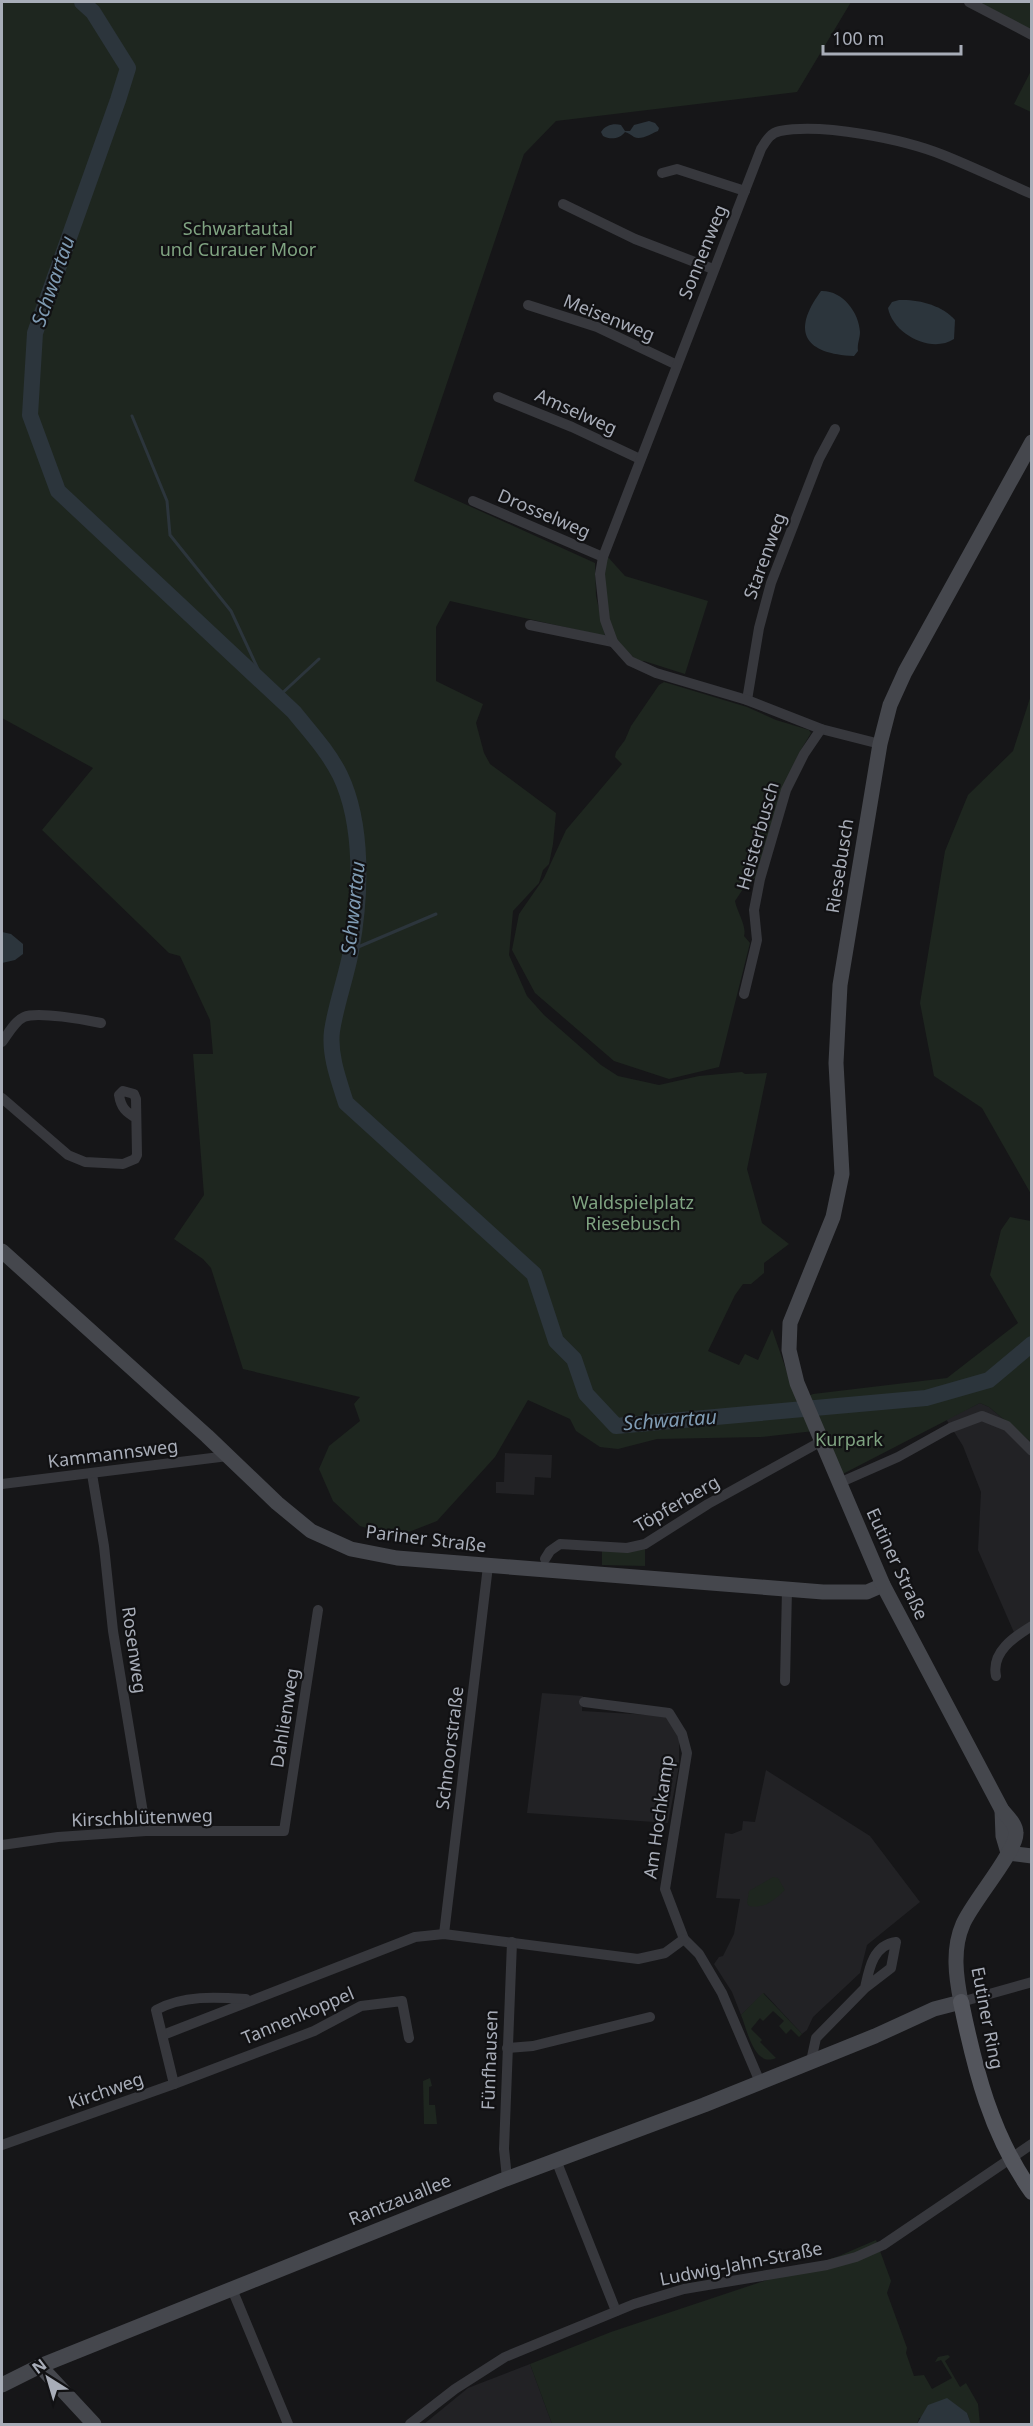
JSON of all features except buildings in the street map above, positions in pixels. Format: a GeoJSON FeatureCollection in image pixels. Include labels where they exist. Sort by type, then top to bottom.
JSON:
{"type":"FeatureCollection","features":[{"type":"Feature","properties":{"kind":"main road","name":"Riesebusch"},"geometry":{"type":"LineString","coordinates":[[790,1323],[833,1217],[842,1174],[836,1064],[840,986],[880,744],[890,705],[904,672],[1032,442]]}},
{"type":"Feature","properties":{"kind":"main road","name":"Pariner Straße"},"geometry":{"type":"LineString","coordinates":[[2,1251],[311,1531],[351,1549],[397,1558],[787,1589],[867,1592],[883,1585]]}},
{"type":"Feature","properties":{"kind":"main road","name":"Eutiner Straße"},"geometry":{"type":"LineString","coordinates":[[790,1323],[789,1350],[792,1366],[820,1442],[883,1585],[1002,1810],[1003,1836],[1008,1853]]}},
{"type":"Feature","properties":{"kind":"main road"},"geometry":{"type":"LineString","coordinates":[[1008,1853],[1032,1856]]}},
{"type":"Feature","properties":{"kind":"main road","name":"Eutiner Ring"},"geometry":{"type":"LineString","coordinates":[[1008,1853],[998,1871],[976,1899],[962,1925],[956,1954],[956,1979],[984,2097],[999,2138],[1032,2192]]}},
{"type":"Feature","properties":{"kind":"main road","name":"Rantzauallee"},"geometry":{"type":"LineString","coordinates":[[3,2380],[507,2178],[875,2036],[934,2009],[961,2002]]}},
{"type":"Feature","properties":{"kind":"main road"},"geometry":{"type":"LineString","coordinates":[[40,2366],[94,2424]]}},
{"type":"Feature","properties":{"kind":"street"},"geometry":{"type":"LineString","coordinates":[[969,2],[1032,35]]}},
{"type":"Feature","properties":{"kind":"street","name":"Sonnenweg"},"geometry":{"type":"LineString","coordinates":[[880,744],[821,729],[747,700],[643,668],[630,661],[613,642],[604,620],[600,574],[603,557],[760,149],[768,137],[779,131],[821,130],[877,136],[942,154],[1032,194]]}},
{"type":"Feature","properties":{"kind":"street"},"geometry":{"type":"LineString","coordinates":[[662,173],[677,169],[745,191]]}},
{"type":"Feature","properties":{"kind":"street"},"geometry":{"type":"LineString","coordinates":[[563,204],[635,238],[713,269]]}},
{"type":"Feature","properties":{"kind":"street","name":"Meisenweg"},"geometry":{"type":"LineString","coordinates":[[528,305],[597,327],[677,365]]}},
{"type":"Feature","properties":{"kind":"street","name":"Amselweg"},"geometry":{"type":"LineString","coordinates":[[498,397],[572,427],[640,459]]}},
{"type":"Feature","properties":{"kind":"street","name":"Starenweg"},"geometry":{"type":"LineString","coordinates":[[747,700],[759,628],[771,584],[819,459],[835,429]]}},
{"type":"Feature","properties":{"kind":"street","name":"Drosselweg"},"geometry":{"type":"LineString","coordinates":[[473,501],[603,557]]}},
{"type":"Feature","properties":{"kind":"street"},"geometry":{"type":"LineString","coordinates":[[530,625],[613,642]]}},
{"type":"Feature","properties":{"kind":"street","name":"Heisterbusch"},"geometry":{"type":"LineString","coordinates":[[744,994],[757,940],[754,910],[760,879],[786,790],[804,754],[821,729]]}},
{"type":"Feature","properties":{"kind":"street"},"geometry":{"type":"LineString","coordinates":[[2,1042],[19,1021],[29,1016],[81,1018],[101,1023]]}},
{"type":"Feature","properties":{"kind":"street"},"geometry":{"type":"LineString","coordinates":[[2,1098],[68,1155],[85,1162],[123,1164],[135,1159],[136,1118]]}},
{"type":"Feature","properties":{"kind":"street"},"geometry":{"type":"LineString","coordinates":[[839,1483],[898,1457],[950,1428],[982,1416],[1007,1426],[1032,1451]]}},
{"type":"Feature","properties":{"kind":"street","name":"Töpferberg"},"geometry":{"type":"LineString","coordinates":[[545,1559],[550,1551],[560,1544],[627,1548],[645,1544],[708,1504],[820,1442]]}},
{"type":"Feature","properties":{"kind":"street","name":"Kammannsweg"},"geometry":{"type":"LineString","coordinates":[[2,1484],[228,1456]]}},
{"type":"Feature","properties":{"kind":"street","name":"Rosenweg"},"geometry":{"type":"LineString","coordinates":[[92,1474],[105,1546],[113,1631],[146,1831]]}},
{"type":"Feature","properties":{"kind":"street","name":"Schnoorstraße"},"geometry":{"type":"LineString","coordinates":[[444,1934],[488,1566]]}},
{"type":"Feature","properties":{"kind":"street"},"geometry":{"type":"LineString","coordinates":[[785,1681],[787,1589]]}},
{"type":"Feature","properties":{"kind":"street","name":"Dahlienweg"},"geometry":{"type":"LineString","coordinates":[[284,1831],[318,1610]]}},
{"type":"Feature","properties":{"kind":"street"},"geometry":{"type":"LineString","coordinates":[[996,1676],[994,1668],[1002,1650],[1011,1640],[1032,1626]]}},
{"type":"Feature","properties":{"kind":"street","name":"Am Hochkamp"},"geometry":{"type":"LineString","coordinates":[[584,1702],[669,1713],[682,1734],[687,1752],[665,1889],[684,1939],[699,1954],[722,1993],[759,2082]]}},
{"type":"Feature","properties":{"kind":"street","name":"Kirschblütenweg"},"geometry":{"type":"LineString","coordinates":[[2,1845],[58,1837],[146,1831],[284,1831]]}},
{"type":"Feature","properties":{"kind":"street"},"geometry":{"type":"LineString","coordinates":[[163,2035],[250,1999],[415,1937],[444,1934],[638,1959],[665,1953],[684,1939]]}},
{"type":"Feature","properties":{"kind":"street","name":"Fünfhausen"},"geometry":{"type":"LineString","coordinates":[[507,2178],[504,2149],[512,1942]]}},
{"type":"Feature","properties":{"kind":"street"},"geometry":{"type":"LineString","coordinates":[[961,2002],[1032,1982]]}},
{"type":"Feature","properties":{"kind":"street"},"geometry":{"type":"LineString","coordinates":[[811,2061],[816,2038],[866,1988]]}},
{"type":"Feature","properties":{"kind":"street"},"geometry":{"type":"LineString","coordinates":[[174,2084],[156,2010],[171,2002],[217,1997],[250,1999]]}},
{"type":"Feature","properties":{"kind":"street","name":"Tannenkoppel"},"geometry":{"type":"LineString","coordinates":[[174,2084],[314,2031],[361,2006],[402,2001],[409,2038]]}},
{"type":"Feature","properties":{"kind":"street"},"geometry":{"type":"LineString","coordinates":[[507,2048],[533,2046],[650,2017]]}},
{"type":"Feature","properties":{"kind":"street","name":"Kirchweg"},"geometry":{"type":"LineString","coordinates":[[2,2145],[174,2084]]}},
{"type":"Feature","properties":{"kind":"street","name":"Ludwig-Jahn-Straße"},"geometry":{"type":"LineString","coordinates":[[410,2424],[455,2389],[505,2357],[616,2311],[684,2289],[802,2270],[856,2257],[883,2245],[1032,2144]]}},
{"type":"Feature","properties":{"kind":"street"},"geometry":{"type":"LineString","coordinates":[[556,2160],[616,2311]]}},
{"type":"Feature","properties":{"kind":"street"},"geometry":{"type":"LineString","coordinates":[[232,2289],[288,2424]]}},
{"type":"Feature","properties":{"kind":"shaded area"},"geometry":{"type":"Polygon","coordinates":[[[649,121],[655,123],[659,128],[658,131],[643,137],[637,138],[625,132],[618,137],[609,138],[603,136],[601,132],[607,126],[615,124],[621,125],[625,131],[630,131],[634,125],[649,121]]]}},
{"type":"Feature","properties":{"kind":"shaded area"},"geometry":{"type":"Polygon","coordinates":[[[821,291],[836,294],[853,310],[859,324],[860,334],[858,351],[854,356],[824,351],[814,346],[808,338],[805,329],[806,319],[821,291]]]}},
{"type":"Feature","properties":{"kind":"shaded area"},"geometry":{"type":"Polygon","coordinates":[[[899,300],[929,304],[943,310],[955,320],[954,339],[945,343],[924,343],[905,333],[897,326],[888,308],[892,302],[899,300]]]}},
{"type":"Feature","properties":{"kind":"shaded area"},"geometry":{"type":"Polygon","coordinates":[[[2,932],[11,934],[23,944],[23,954],[15,960],[2,963],[2,932]]]}},
{"type":"Feature","properties":{"kind":"shaded area"},"geometry":{"type":"Polygon","coordinates":[[[980,1403],[989,1407],[1031,1442],[1031,1627],[1016,1637],[978,1550],[981,1492],[963,1446],[946,1419],[980,1403]]]}},
{"type":"Feature","properties":{"kind":"shaded area"},"geometry":{"type":"Polygon","coordinates":[[[505,1453],[552,1455],[551,1478],[535,1477],[534,1495],[496,1493],[496,1482],[504,1482],[505,1453]]]}},
{"type":"Feature","properties":{"kind":"shaded area"},"geometry":{"type":"Polygon","coordinates":[[[542,1693],[583,1696],[582,1711],[668,1716],[679,1739],[679,1766],[668,1823],[527,1813],[542,1693]]]}},
{"type":"Feature","properties":{"kind":"shaded area"},"geometry":{"type":"Polygon","coordinates":[[[766,1770],[870,1836],[920,1902],[867,1945],[860,1973],[813,2017],[807,2030],[802,2034],[764,1993],[741,2015],[732,1992],[714,1964],[719,1957],[723,1956],[734,1934],[740,1899],[716,1898],[725,1833],[732,1834],[742,1830],[743,1821],[755,1822],[766,1770]]]}},
{"type":"Feature","properties":{"kind":"shaded area"},"geometry":{"type":"Polygon","coordinates":[[[530,2364],[552,2424],[424,2424],[468,2388],[530,2364]]]}},
{"type":"Feature","properties":{"kind":"shaded area"},"geometry":{"type":"Polygon","coordinates":[[[947,2398],[967,2413],[971,2424],[917,2424],[928,2405],[947,2398]]]}},
{"type":"Feature","properties":{"kind":"green space","name":"Schwartautal und Curauer Moor"},"geometry":{"type":"Polygon","coordinates":[[[2,2],[851,2],[797,92],[556,121],[524,154],[414,481],[595,563],[596,596],[605,635],[450,601],[436,627],[436,681],[483,704],[476,723],[484,753],[490,764],[556,813],[549,864],[543,870],[539,883],[513,911],[509,955],[527,996],[544,1015],[601,1065],[618,1076],[659,1085],[699,1076],[742,1072],[745,1074],[767,1073],[747,1169],[762,1223],[789,1244],[764,1263],[764,1273],[751,1284],[743,1284],[735,1295],[708,1351],[739,1365],[745,1354],[758,1360],[772,1329],[797,1401],[813,1394],[947,1378],[1018,1323],[990,1275],[1001,1230],[1010,1217],[1031,1221],[1031,1442],[989,1407],[980,1403],[835,1478],[814,1431],[761,1437],[657,1439],[618,1449],[600,1447],[576,1431],[570,1419],[528,1400],[495,1457],[437,1521],[396,1537],[360,1526],[333,1501],[319,1469],[329,1446],[360,1421],[354,1404],[360,1397],[243,1369],[211,1268],[203,1259],[174,1239],[204,1195],[193,1054],[213,1054],[210,1020],[180,956],[169,953],[42,830],[93,768],[2,718],[2,2]]]}},
{"type":"Feature","properties":{"kind":"green space"},"geometry":{"type":"Polygon","coordinates":[[[975,2],[1031,2],[1031,31],[975,2]]]}},
{"type":"Feature","properties":{"kind":"green space"},"geometry":{"type":"Polygon","coordinates":[[[1031,71],[1032,112],[1014,104],[1031,71]]]}},
{"type":"Feature","properties":{"kind":"green space"},"geometry":{"type":"Polygon","coordinates":[[[607,556],[625,576],[708,601],[685,674],[644,661],[639,662],[615,639],[606,610],[607,556]]]}},
{"type":"Feature","properties":{"kind":"green space"},"geometry":{"type":"Polygon","coordinates":[[[664,682],[747,707],[776,720],[809,730],[811,733],[782,790],[756,877],[743,889],[735,901],[744,928],[744,936],[750,943],[719,1067],[669,1079],[614,1061],[535,993],[512,950],[519,914],[544,878],[566,830],[622,764],[615,757],[616,752],[659,685],[664,682]]]}},
{"type":"Feature","properties":{"kind":"green space"},"geometry":{"type":"Polygon","coordinates":[[[1031,695],[1031,1194],[982,1108],[934,1076],[920,1003],[945,851],[968,795],[1013,751],[1031,695]]]}},
{"type":"Feature","properties":{"kind":"green space"},"geometry":{"type":"Polygon","coordinates":[[[645,1545],[645,1566],[602,1565],[602,1551],[645,1545]]]}},
{"type":"Feature","properties":{"kind":"green space"},"geometry":{"type":"Polygon","coordinates":[[[773,1877],[778,1878],[785,1890],[765,1905],[749,1906],[747,1903],[749,1891],[773,1877]]]}},
{"type":"Feature","properties":{"kind":"green space"},"geometry":{"type":"Polygon","coordinates":[[[763,1993],[802,2034],[799,2037],[791,2029],[786,2034],[779,2026],[784,2021],[773,2011],[763,2021],[760,2018],[751,2029],[776,2058],[768,2060],[752,2046],[741,2015],[763,1993]]]}},
{"type":"Feature","properties":{"kind":"green space"},"geometry":{"type":"Polygon","coordinates":[[[430,2078],[432,2086],[429,2087],[429,2105],[435,2105],[437,2124],[424,2124],[423,2081],[430,2078]]]}},
{"type":"Feature","properties":{"kind":"green space"},"geometry":{"type":"Polygon","coordinates":[[[876,2240],[891,2281],[887,2293],[907,2348],[906,2353],[914,2376],[924,2375],[932,2389],[952,2378],[941,2360],[935,2362],[938,2357],[948,2355],[950,2357],[945,2361],[960,2387],[966,2383],[978,2404],[980,2424],[971,2424],[967,2413],[919,2418],[917,2424],[552,2424],[530,2364],[611,2332],[839,2256],[876,2240]]]}},
{"type":"Feature","properties":{"kind":"waterway","name":"Schwartau"},"geometry":{"type":"LineString","coordinates":[[82,2],[93,12],[128,68],[35,333],[30,415],[58,491],[294,712],[324,750],[340,775],[353,816],[358,861],[354,930],[331,1040],[335,1068],[346,1103],[534,1274],[556,1341],[574,1359],[586,1394],[616,1426],[926,1398],[989,1380],[1032,1344]]}},
{"type":"Feature","properties":{"kind":"waterway"},"geometry":{"type":"LineString","coordinates":[[132,416],[167,501],[170,535],[231,611],[264,682]]}},
{"type":"Feature","properties":{"kind":"waterway"},"geometry":{"type":"LineString","coordinates":[[278,697],[319,659]]}},
{"type":"Feature","properties":{"kind":"waterway"},"geometry":{"type":"LineString","coordinates":[[351,950],[436,914]]}},
{"type":"Feature","properties":{"kind":"park label","name":"Waldspielplatz Riesebusch"},"geometry":{"type":"Point","coordinates":[633,1213]}},
{"type":"Feature","properties":{"kind":"park label","name":"Kurpark"},"geometry":{"type":"Point","coordinates":[849,1440]}}]}
